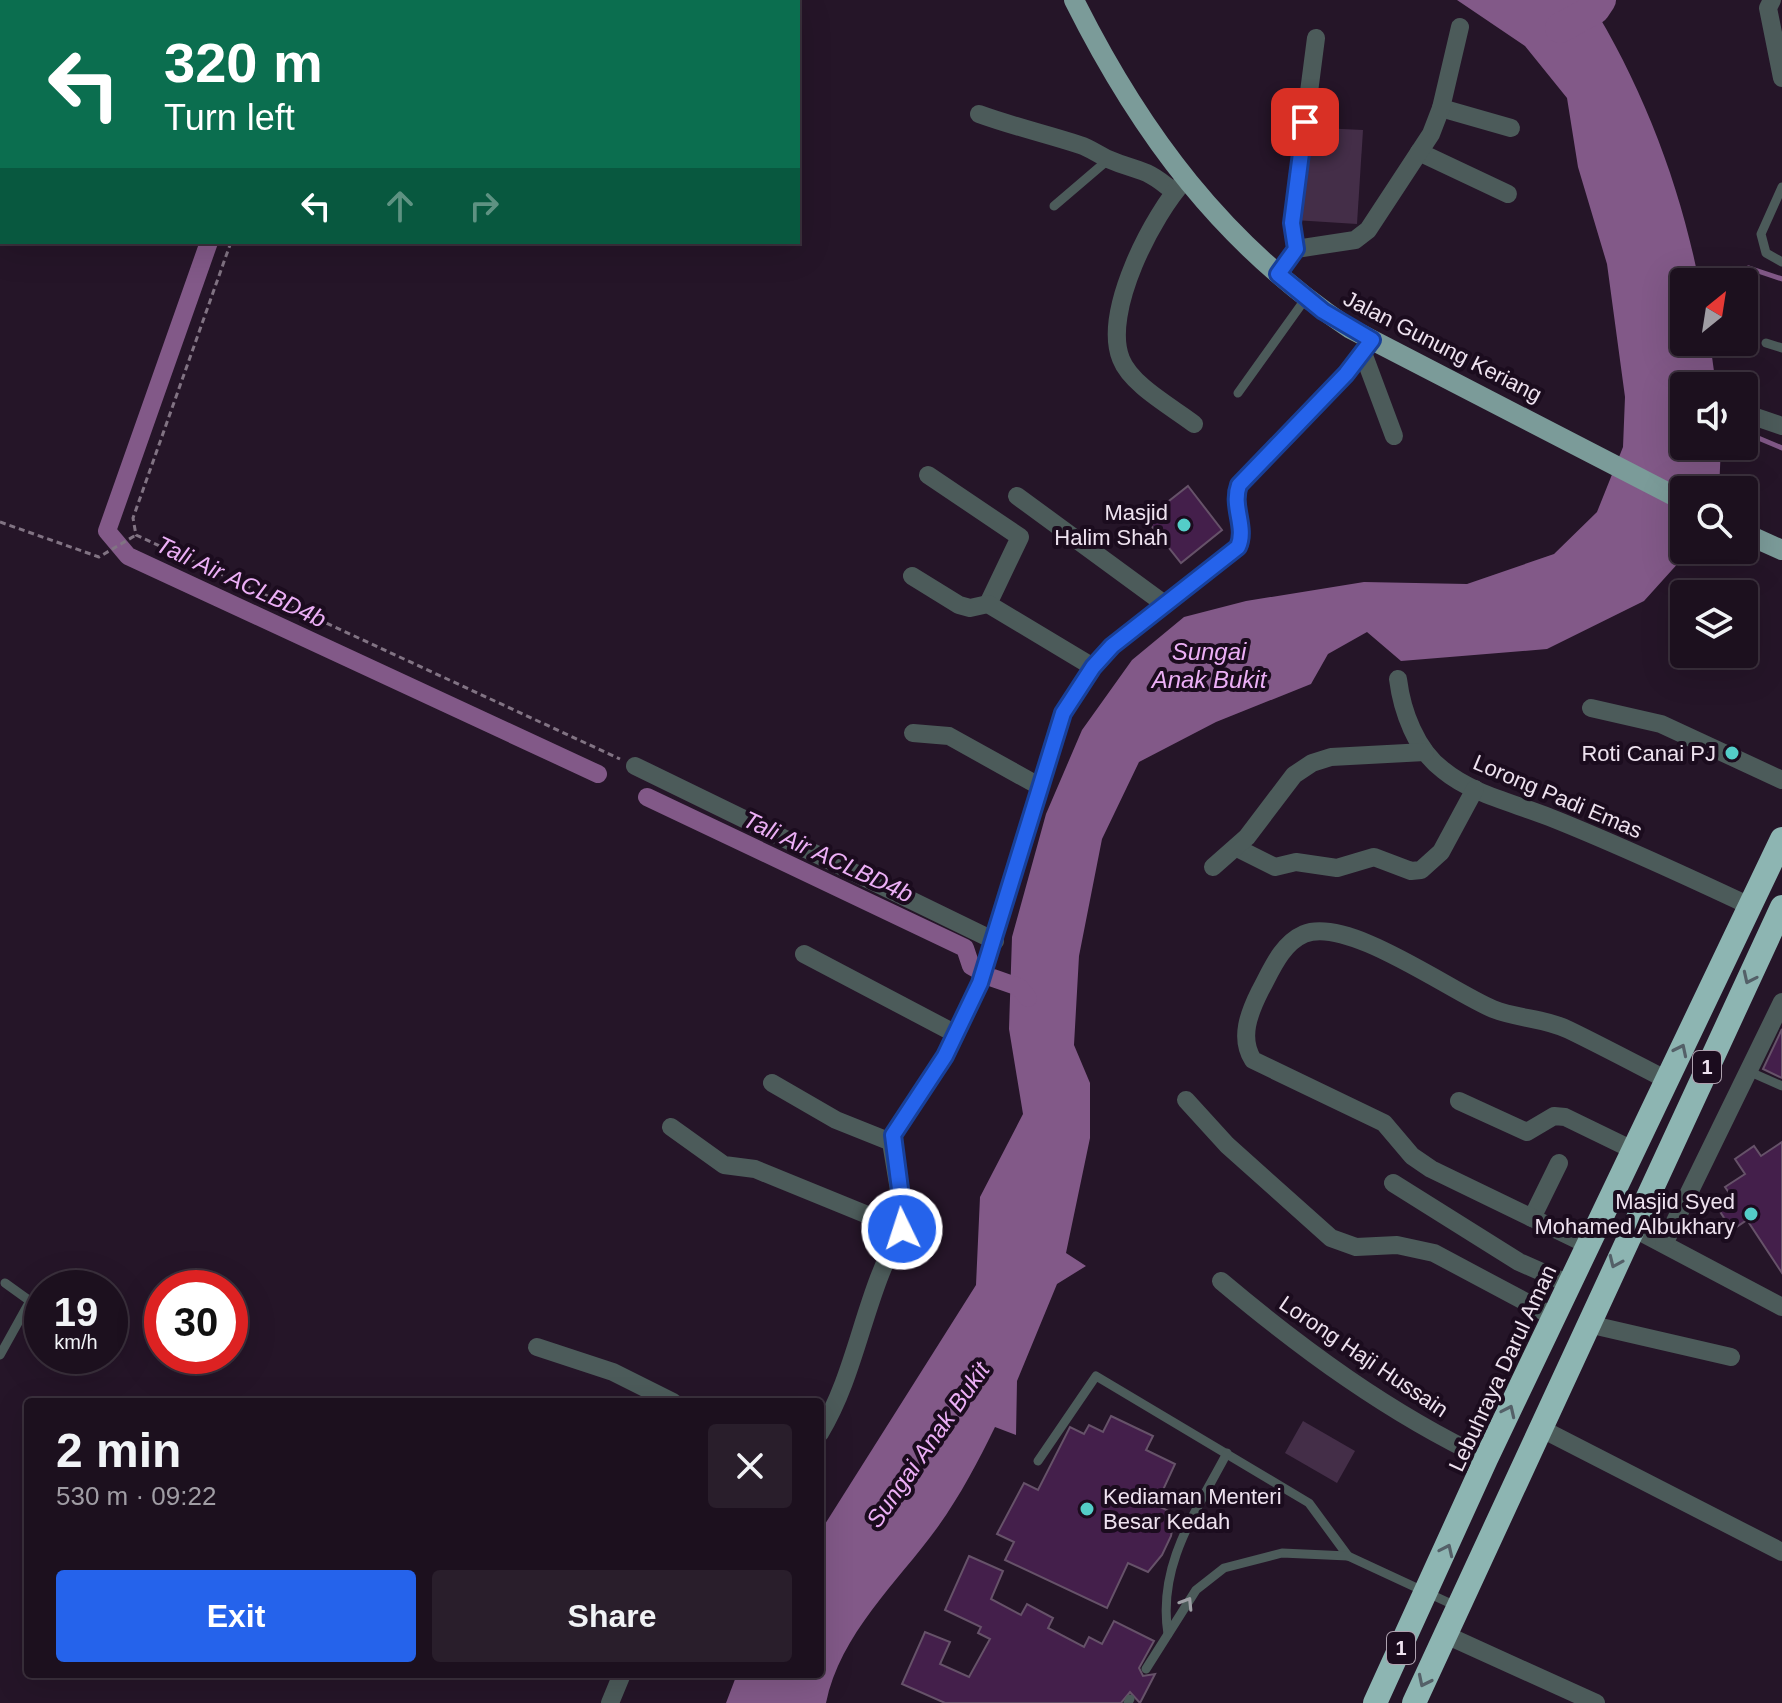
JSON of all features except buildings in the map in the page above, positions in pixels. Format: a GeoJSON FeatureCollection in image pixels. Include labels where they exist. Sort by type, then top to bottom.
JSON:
{"type":"FeatureCollection","features":[{"type":"Feature","properties":{"kind":"highway","name":"Lebuhraya Darul Aman"},"geometry":{"type":"LineString","coordinates":[[1375,1703],[1486,1459],[1782,839]]}},
{"type":"Feature","properties":{"kind":"highway","name":"1"},"geometry":{"type":"LineString","coordinates":[[1414,1703],[1631,1227],[1782,907]]}},
{"type":"Feature","properties":{"kind":"main road","name":"Jalan Gunung Keriang"},"geometry":{"type":"LineString","coordinates":[[1074,0],[1129,104],[1179,186],[1306,298],[1368,346],[1581,445],[1670,493]]}},
{"type":"Feature","properties":{"kind":"main road"},"geometry":{"type":"LineString","coordinates":[[1758,539],[1782,550]]}},
{"type":"Feature","properties":{"kind":"street"},"geometry":{"type":"LineString","coordinates":[[1772,0],[1768,8],[1782,78]]}},
{"type":"Feature","properties":{"kind":"street"},"geometry":{"type":"LineString","coordinates":[[1296,249],[1347,242],[1363,235],[1419,152],[1441,108],[1460,27]]}},
{"type":"Feature","properties":{"kind":"street"},"geometry":{"type":"LineString","coordinates":[[1278,274],[1296,249],[1292,223],[1316,38]]}},
{"type":"Feature","properties":{"kind":"street"},"geometry":{"type":"LineString","coordinates":[[1441,108],[1511,128]]}},
{"type":"Feature","properties":{"kind":"street"},"geometry":{"type":"LineString","coordinates":[[979,114],[1022,130],[1083,145],[1109,159],[1151,172],[1179,186],[1142,247],[1116,325],[1117,346],[1122,362],[1139,381],[1194,424]]}},
{"type":"Feature","properties":{"kind":"street"},"geometry":{"type":"LineString","coordinates":[[1419,152],[1508,194]]}},
{"type":"Feature","properties":{"kind":"street"},"geometry":{"type":"LineString","coordinates":[[1368,346],[1394,436]]}},
{"type":"Feature","properties":{"kind":"street"},"geometry":{"type":"LineString","coordinates":[[824,1426],[842,1395],[872,1297],[902,1229],[904,1220],[891,1142],[945,1056],[995,941],[1063,713],[1093,667],[1163,603],[1238,547],[1241,532],[1234,502],[1239,485],[1368,346]]}},
{"type":"Feature","properties":{"kind":"street"},"geometry":{"type":"LineString","coordinates":[[1758,418],[1782,426]]}},
{"type":"Feature","properties":{"kind":"street"},"geometry":{"type":"LineString","coordinates":[[928,475],[1020,537],[988,604]]}},
{"type":"Feature","properties":{"kind":"street"},"geometry":{"type":"LineString","coordinates":[[1017,496],[1163,603]]}},
{"type":"Feature","properties":{"kind":"street"},"geometry":{"type":"LineString","coordinates":[[912,576],[959,605],[970,608],[988,604],[1093,667]]}},
{"type":"Feature","properties":{"kind":"street","name":"Lorong Padi Emas"},"geometry":{"type":"LineString","coordinates":[[1398,679],[1401,698],[1425,752],[1443,770],[1475,789],[1563,823],[1750,906]]}},
{"type":"Feature","properties":{"kind":"street"},"geometry":{"type":"LineString","coordinates":[[1591,708],[1661,724],[1782,780]]}},
{"type":"Feature","properties":{"kind":"street"},"geometry":{"type":"LineString","coordinates":[[913,733],[949,736],[1039,786]]}},
{"type":"Feature","properties":{"kind":"street"},"geometry":{"type":"LineString","coordinates":[[1213,867],[1237,848],[1280,791],[1312,763],[1331,757],[1425,752]]}},
{"type":"Feature","properties":{"kind":"street"},"geometry":{"type":"LineString","coordinates":[[635,766],[995,941]]}},
{"type":"Feature","properties":{"kind":"street"},"geometry":{"type":"LineString","coordinates":[[1237,848],[1275,867],[1296,862],[1337,868],[1374,857],[1411,871],[1421,870],[1441,852],[1475,789]]}},
{"type":"Feature","properties":{"kind":"street"},"geometry":{"type":"LineString","coordinates":[[1588,1245],[1420,1163],[1384,1123],[1253,1060],[1247,1051],[1245,1031],[1257,997],[1280,955],[1294,940],[1315,931],[1351,937],[1495,1010],[1552,1022],[1667,1080]]}},
{"type":"Feature","properties":{"kind":"street"},"geometry":{"type":"LineString","coordinates":[[804,954],[956,1034]]}},
{"type":"Feature","properties":{"kind":"street"},"geometry":{"type":"LineString","coordinates":[[1664,1244],[1782,1002]]}},
{"type":"Feature","properties":{"kind":"street"},"geometry":{"type":"LineString","coordinates":[[772,1083],[836,1120],[891,1142]]}},
{"type":"Feature","properties":{"kind":"street"},"geometry":{"type":"LineString","coordinates":[[1186,1100],[1244,1161],[1331,1238],[1356,1247],[1407,1246],[1434,1253],[1554,1317]]}},
{"type":"Feature","properties":{"kind":"street"},"geometry":{"type":"LineString","coordinates":[[1459,1101],[1527,1132],[1554,1116],[1565,1117],[1633,1150]]}},
{"type":"Feature","properties":{"kind":"street"},"geometry":{"type":"LineString","coordinates":[[671,1127],[730,1168],[755,1169],[902,1229]]}},
{"type":"Feature","properties":{"kind":"street"},"geometry":{"type":"LineString","coordinates":[[1532,1218],[1559,1163]]}},
{"type":"Feature","properties":{"kind":"street"},"geometry":{"type":"LineString","coordinates":[[1393,1183],[1519,1262],[1569,1284]]}},
{"type":"Feature","properties":{"kind":"street"},"geometry":{"type":"LineString","coordinates":[[1631,1227],[1782,1307]]}},
{"type":"Feature","properties":{"kind":"street","name":"Lorong Haji Hussain"},"geometry":{"type":"LineString","coordinates":[[1221,1281],[1275,1326],[1422,1428],[1486,1459]]}},
{"type":"Feature","properties":{"kind":"street"},"geometry":{"type":"LineString","coordinates":[[1588,1324],[1731,1357]]}},
{"type":"Feature","properties":{"kind":"street"},"geometry":{"type":"LineString","coordinates":[[537,1347],[613,1372],[665,1398]]}},
{"type":"Feature","properties":{"kind":"street"},"geometry":{"type":"LineString","coordinates":[[1540,1428],[1782,1552]]}},
{"type":"Feature","properties":{"kind":"street"},"geometry":{"type":"LineString","coordinates":[[1446,1635],[1596,1703]]}},
{"type":"Feature","properties":{"kind":"street"},"geometry":{"type":"LineString","coordinates":[[610,1703],[620,1678]]}},
{"type":"Feature","properties":{"kind":"lane"},"geometry":{"type":"LineString","coordinates":[[1054,206],[1109,159]]}},
{"type":"Feature","properties":{"kind":"lane"},"geometry":{"type":"LineString","coordinates":[[1782,187],[1761,234],[1766,253],[1782,262]]}},
{"type":"Feature","properties":{"kind":"lane"},"geometry":{"type":"LineString","coordinates":[[1238,393],[1306,298]]}},
{"type":"Feature","properties":{"kind":"lane"},"geometry":{"type":"LineString","coordinates":[[1766,343],[1782,348]]}},
{"type":"Feature","properties":{"kind":"lane"},"geometry":{"type":"LineString","coordinates":[[1748,1071],[1782,1086]]}},
{"type":"Feature","properties":{"kind":"lane"},"geometry":{"type":"LineString","coordinates":[[0,1355],[30,1301],[5,1283]]}},
{"type":"Feature","properties":{"kind":"lane"},"geometry":{"type":"LineString","coordinates":[[1038,1461],[1096,1376],[1309,1503],[1348,1556]]}},
{"type":"Feature","properties":{"kind":"lane"},"geometry":{"type":"LineString","coordinates":[[1168,1634],[1165,1588],[1172,1558],[1227,1453]]}},
{"type":"Feature","properties":{"kind":"lane"},"geometry":{"type":"LineString","coordinates":[[1146,1669],[1196,1590],[1224,1568],[1282,1553],[1348,1556],[1458,1608]]}},
{"type":"Feature","properties":{"kind":"path"},"geometry":{"type":"LineString","coordinates":[[136,535],[133,518],[230,244]]}},
{"type":"Feature","properties":{"kind":"path"},"geometry":{"type":"LineString","coordinates":[[0,522],[99,557],[136,535]]}},
{"type":"Feature","properties":{"kind":"path"},"geometry":{"type":"LineString","coordinates":[[136,535],[635,766]]}},
{"type":"Feature","properties":{"kind":"shaded area"},"geometry":{"type":"Polygon","coordinates":[[[1300,127],[1363,130],[1357,224],[1294,220],[1300,127]]]}},
{"type":"Feature","properties":{"kind":"shaded area"},"geometry":{"type":"Polygon","coordinates":[[[1303,1421],[1355,1451],[1337,1483],[1285,1453],[1303,1421]]]}},
{"type":"Feature","properties":{"kind":"water","name":"Sungai Anak Bukit"},"geometry":{"type":"Polygon","coordinates":[[[1457,0],[1589,0],[1626,66],[1657,136],[1696,268],[1670,268],[1670,356],[1712,356],[1714,372],[1670,372],[1670,460],[1720,460],[1720,476],[1670,476],[1670,564],[1677,564],[1644,601],[1547,649],[1401,661],[1367,632],[1328,654],[1311,684],[1216,722],[1139,762],[1102,839],[1079,956],[1074,1045],[1090,1083],[1090,1138],[1066,1253],[1086,1266],[1057,1284],[1017,1381],[1016,1435],[995,1427],[945,1516],[857,1632],[833,1678],[826,1703],[726,1703],[735,1678],[824,1678],[824,1526],[976,1285],[980,1197],[1023,1114],[1009,1029],[1012,937],[1046,814],[1082,730],[1132,660],[1184,617],[1246,601],[1364,582],[1467,584],[1554,554],[1597,512],[1623,447],[1625,397],[1607,264],[1578,167],[1567,98],[1525,46],[1457,0]]]}},
{"type":"Feature","properties":{"kind":"waterway"},"geometry":{"type":"LineString","coordinates":[[1560,28],[1595,9],[1601,0]]}},
{"type":"Feature","properties":{"kind":"waterway","name":"Tali Air ACLBD4b"},"geometry":{"type":"LineString","coordinates":[[208,244],[107,531],[128,556],[598,774]]}},
{"type":"Feature","properties":{"kind":"waterway"},"geometry":{"type":"LineString","coordinates":[[1758,271],[1782,279]]}},
{"type":"Feature","properties":{"kind":"waterway"},"geometry":{"type":"LineString","coordinates":[[1758,438],[1782,448]]}},
{"type":"Feature","properties":{"kind":"waterway","name":"Tali Air ACLBD4b"},"geometry":{"type":"LineString","coordinates":[[647,797],[965,948],[971,966],[978,970]]}},
{"type":"Feature","properties":{"kind":"waterway","name":"Tali Air ACLBD4b"},"geometry":{"type":"LineString","coordinates":[[993,978],[1019,987],[1028,998]]}},
{"type":"Feature","properties":{"kind":"place","name":"Masjid Halim Shah"},"geometry":{"type":"Point","coordinates":[1184,525]}},
{"type":"Feature","properties":{"kind":"place","name":"Roti Canai PJ"},"geometry":{"type":"Point","coordinates":[1732,753]}},
{"type":"Feature","properties":{"kind":"place","name":"Masjid Syed Mohamed Albukhary"},"geometry":{"type":"Point","coordinates":[1751,1214]}},
{"type":"Feature","properties":{"kind":"place","name":"Kediaman Menteri Besar Kedah"},"geometry":{"type":"Point","coordinates":[1087,1509]}},
{"type":"Feature","properties":{"kind":"route"},"geometry":{"type":"LineString","coordinates":[[902,1229],[904,1220],[891,1142],[893,1135],[945,1056],[980,983],[1063,713],[1093,667],[1112,646],[1238,547],[1242,539],[1234,502],[1239,485],[1346,374],[1372,340],[1323,311],[1278,274],[1296,249],[1292,223],[1305,122]]}}]}
